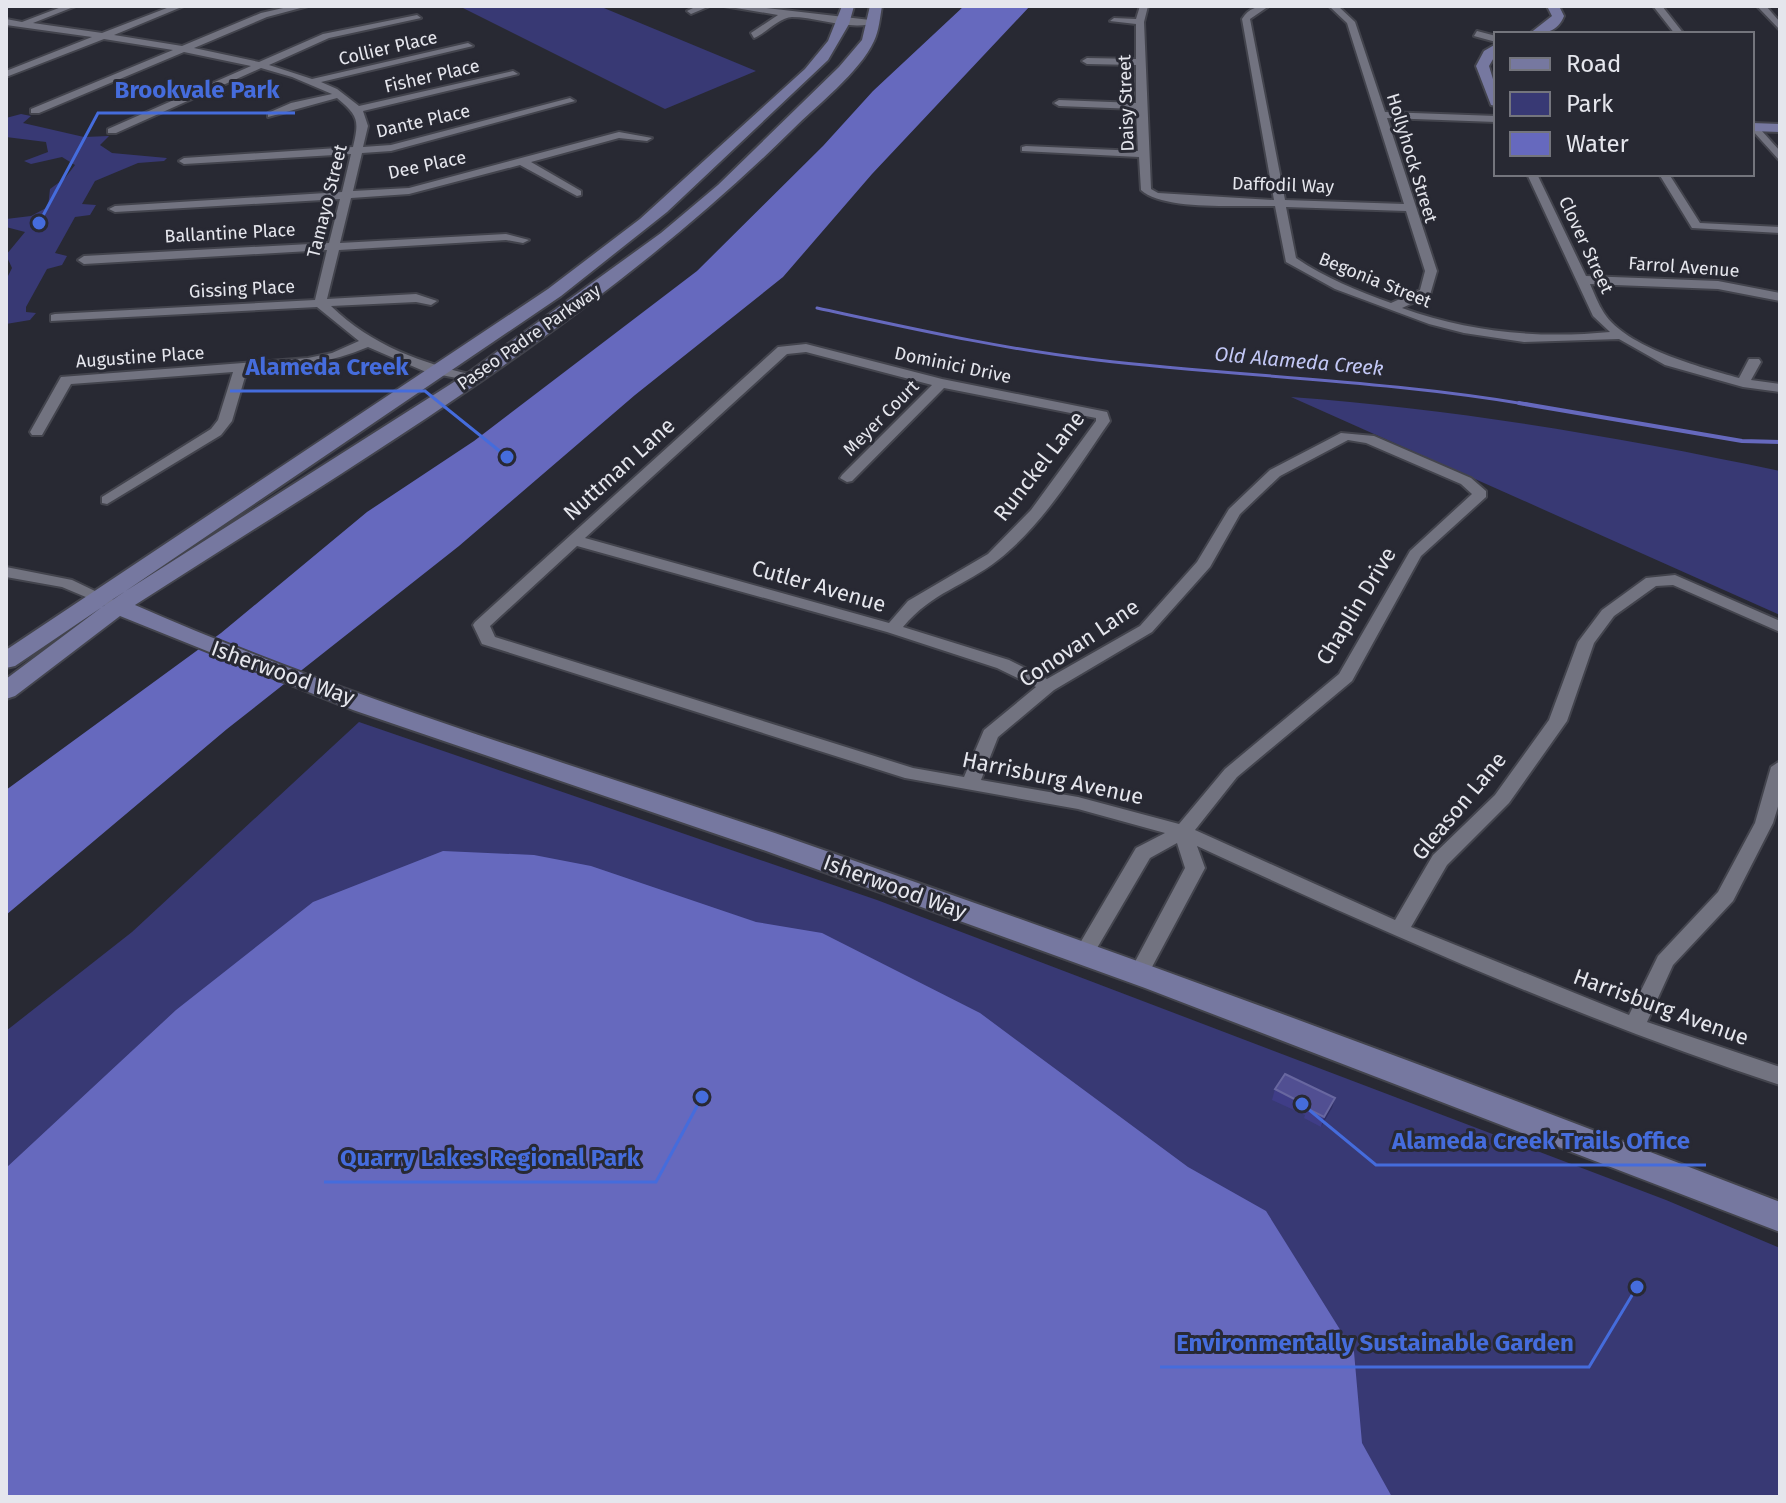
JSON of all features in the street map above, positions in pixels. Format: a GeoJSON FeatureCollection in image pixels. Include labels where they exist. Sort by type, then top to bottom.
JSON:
{"type":"FeatureCollection","features":[{"type":"Feature","properties":{"kind":"main road","name":"Paseo Padre Parkway"},"geometry":{"type":"LineString","coordinates":[[6,691],[108,600],[172,571],[472,379],[582,302],[724,188],[844,70],[868,41],[876,6]]}},
{"type":"Feature","properties":{"kind":"main road"},"geometry":{"type":"LineString","coordinates":[[1539,32],[1555,23],[1558,16],[1553,6]]}},
{"type":"Feature","properties":{"kind":"main road","name":"Paseo Padre Parkway"},"geometry":{"type":"LineString","coordinates":[[6,661],[108,600],[438,373],[631,234],[813,67],[834,43],[847,14]]}},
{"type":"Feature","properties":{"kind":"main road"},"geometry":{"type":"LineString","coordinates":[[1490,82],[1480,68],[1483,59],[1494,50]]}},
{"type":"Feature","properties":{"kind":"main road"},"geometry":{"type":"LineString","coordinates":[[1754,126],[1780,128]]}},
{"type":"Feature","properties":{"kind":"main road"},"geometry":{"type":"LineString","coordinates":[[6,698],[94,640],[116,631],[164,628],[155,604],[172,571]]}},
{"type":"Feature","properties":{"kind":"main road","name":"Isherwood Way"},"geometry":{"type":"LineString","coordinates":[[108,600],[164,628],[318,687],[780,845],[1138,975],[1780,1217]]}},
{"type":"Feature","properties":{"kind":"street"},"geometry":{"type":"LineString","coordinates":[[6,31],[72,6]]}},
{"type":"Feature","properties":{"kind":"street"},"geometry":{"type":"LineString","coordinates":[[6,74],[180,6]]}},
{"type":"Feature","properties":{"kind":"street"},"geometry":{"type":"LineString","coordinates":[[35,111],[264,15],[304,6]]}},
{"type":"Feature","properties":{"kind":"street"},"geometry":{"type":"LineString","coordinates":[[691,11],[706,6]]}},
{"type":"Feature","properties":{"kind":"street"},"geometry":{"type":"LineString","coordinates":[[728,6],[786,14],[847,14],[875,21]]}},
{"type":"Feature","properties":{"kind":"street","name":"Daisy Street"},"geometry":{"type":"LineString","coordinates":[[1144,6],[1140,22],[1141,106],[1146,190],[1155,196]]}},
{"type":"Feature","properties":{"kind":"street","name":"Begonia Street"},"geometry":{"type":"LineString","coordinates":[[1265,6],[1250,13],[1246,19],[1290,259],[1311,275],[1430,322],[1499,337],[1551,341],[1621,335]]}},
{"type":"Feature","properties":{"kind":"street","name":"Hollyhock Street"},"geometry":{"type":"LineString","coordinates":[[1333,6],[1351,22],[1431,271],[1426,292],[1391,308]]}},
{"type":"Feature","properties":{"kind":"street"},"geometry":{"type":"LineString","coordinates":[[1657,6],[1678,32]]}},
{"type":"Feature","properties":{"kind":"street"},"geometry":{"type":"LineString","coordinates":[[1761,6],[1775,17],[1780,27]]}},
{"type":"Feature","properties":{"kind":"street"},"geometry":{"type":"LineString","coordinates":[[754,35],[786,14]]}},
{"type":"Feature","properties":{"kind":"street"},"geometry":{"type":"LineString","coordinates":[[112,131],[257,64],[326,36],[417,18]]}},
{"type":"Feature","properties":{"kind":"street"},"geometry":{"type":"LineString","coordinates":[[1114,21],[1140,22]]}},
{"type":"Feature","properties":{"kind":"street"},"geometry":{"type":"LineString","coordinates":[[6,22],[257,64],[314,81],[340,95],[357,109]]}},
{"type":"Feature","properties":{"kind":"street"},"geometry":{"type":"LineString","coordinates":[[1477,34],[1494,38]]}},
{"type":"Feature","properties":{"kind":"street","name":"Collier Place"},"geometry":{"type":"LineString","coordinates":[[314,81],[468,46]]}},
{"type":"Feature","properties":{"kind":"street"},"geometry":{"type":"LineString","coordinates":[[1087,61],[1141,62]]}},
{"type":"Feature","properties":{"kind":"street","name":"Fisher Place"},"geometry":{"type":"LineString","coordinates":[[357,109],[513,74]]}},
{"type":"Feature","properties":{"kind":"street"},"geometry":{"type":"LineString","coordinates":[[272,115],[294,105],[340,95]]}},
{"type":"Feature","properties":{"kind":"street","name":"Dante Place"},"geometry":{"type":"LineString","coordinates":[[184,161],[391,148],[570,101]]}},
{"type":"Feature","properties":{"kind":"street"},"geometry":{"type":"LineString","coordinates":[[1059,103],[1141,106]]}},
{"type":"Feature","properties":{"kind":"street","name":"Tamayo Street"},"geometry":{"type":"LineString","coordinates":[[320,303],[359,151],[363,126],[357,109]]}},
{"type":"Feature","properties":{"kind":"street"},"geometry":{"type":"LineString","coordinates":[[1383,115],[1494,119]]}},
{"type":"Feature","properties":{"kind":"street"},"geometry":{"type":"LineString","coordinates":[[1754,127],[1780,158]]}},
{"type":"Feature","properties":{"kind":"street","name":"Dee Place"},"geometry":{"type":"LineString","coordinates":[[115,209],[409,191],[619,135],[647,138]]}},
{"type":"Feature","properties":{"kind":"street"},"geometry":{"type":"LineString","coordinates":[[1026,149],[1144,154]]}},
{"type":"Feature","properties":{"kind":"street"},"geometry":{"type":"LineString","coordinates":[[522,161],[577,193]]}},
{"type":"Feature","properties":{"kind":"street","name":"Clover Street"},"geometry":{"type":"LineString","coordinates":[[1533,176],[1599,316],[1621,335],[1670,362],[1743,383],[1780,388]]}},
{"type":"Feature","properties":{"kind":"street"},"geometry":{"type":"LineString","coordinates":[[1665,176],[1696,226],[1780,230]]}},
{"type":"Feature","properties":{"kind":"street","name":"Daffodil Way"},"geometry":{"type":"LineString","coordinates":[[1155,196],[1410,208]]}},
{"type":"Feature","properties":{"kind":"street","name":"Ballantine Place"},"geometry":{"type":"LineString","coordinates":[[84,260],[506,237],[523,240]]}},
{"type":"Feature","properties":{"kind":"street","name":"Farrol Avenue"},"geometry":{"type":"LineString","coordinates":[[1584,280],[1718,285],[1780,297]]}},
{"type":"Feature","properties":{"kind":"street","name":"Gissing Place"},"geometry":{"type":"LineString","coordinates":[[55,318],[416,298],[431,301]]}},
{"type":"Feature","properties":{"kind":"street"},"geometry":{"type":"LineString","coordinates":[[320,303],[338,322],[368,342],[438,373],[472,379]]}},
{"type":"Feature","properties":{"kind":"street","name":"Augustine Place"},"geometry":{"type":"LineString","coordinates":[[37,432],[66,380],[308,362],[336,356],[368,342]]}},
{"type":"Feature","properties":{"kind":"street","name":"Dominici Drive"},"geometry":{"type":"LineString","coordinates":[[796,348],[941,383],[1102,415]]}},
{"type":"Feature","properties":{"kind":"street","name":"Nuttman Lane"},"geometry":{"type":"LineString","coordinates":[[483,634],[481,625],[574,540],[783,350],[796,348]]}},
{"type":"Feature","properties":{"kind":"street"},"geometry":{"type":"LineString","coordinates":[[1743,383],[1754,362]]}},
{"type":"Feature","properties":{"kind":"street"},"geometry":{"type":"LineString","coordinates":[[107,500],[216,432],[225,421],[241,368]]}},
{"type":"Feature","properties":{"kind":"street","name":"Meyer Court"},"geometry":{"type":"LineString","coordinates":[[847,478],[941,383]]}},
{"type":"Feature","properties":{"kind":"street","name":"Runckel Lane"},"geometry":{"type":"LineString","coordinates":[[893,629],[914,604],[993,557],[1036,513],[1103,421],[1102,415]]}},
{"type":"Feature","properties":{"kind":"street","name":"Conovan Lane"},"geometry":{"type":"LineString","coordinates":[[970,784],[990,734],[1048,686],[1146,629],[1204,564],[1234,512],[1275,473],[1346,436],[1369,439]]}},
{"type":"Feature","properties":{"kind":"street","name":"Chaplin Drive"},"geometry":{"type":"LineString","coordinates":[[1083,955],[1143,853],[1183,832],[1231,773],[1346,677],[1415,554],[1481,494],[1466,481],[1369,439]]}},
{"type":"Feature","properties":{"kind":"street","name":"Cutler Avenue"},"geometry":{"type":"LineString","coordinates":[[574,540],[893,629],[1003,664],[1048,686]]}},
{"type":"Feature","properties":{"kind":"street","name":"Isherwood Way"},"geometry":{"type":"LineString","coordinates":[[6,572],[66,583],[108,600]]}},
{"type":"Feature","properties":{"kind":"street","name":"Gleason Lane"},"geometry":{"type":"LineString","coordinates":[[1399,930],[1440,860],[1502,799],[1558,721],[1586,642],[1608,613],[1652,581],[1675,580],[1780,627]]}},
{"type":"Feature","properties":{"kind":"street","name":"Harrisburg Avenue"},"geometry":{"type":"LineString","coordinates":[[483,634],[488,640],[502,645],[911,774],[1078,803],[1183,832],[1399,930],[1634,1026],[1780,1076]]}},
{"type":"Feature","properties":{"kind":"street"},"geometry":{"type":"LineString","coordinates":[[1634,1026],[1665,961],[1726,896],[1764,823],[1780,767]]}},
{"type":"Feature","properties":{"kind":"street"},"geometry":{"type":"LineString","coordinates":[[1138,975],[1195,868],[1183,832]]}},
{"type":"Feature","properties":{"kind":"green space"},"geometry":{"type":"Polygon","coordinates":[[[459,6],[599,6],[756,71],[665,109],[459,6]]]}},
{"type":"Feature","properties":{"kind":"green space"},"geometry":{"type":"Polygon","coordinates":[[[21,114],[31,116],[23,123],[84,137],[109,136],[100,145],[112,153],[167,158],[164,161],[138,163],[95,181],[82,204],[96,205],[90,215],[75,217],[55,253],[67,256],[62,265],[47,269],[26,307],[26,312],[36,313],[30,320],[6,324],[6,280],[12,268],[6,255],[25,232],[6,227],[6,219],[31,216],[48,207],[50,189],[65,178],[75,165],[62,157],[31,164],[24,161],[48,152],[46,142],[6,137],[6,118],[21,114]]]}},
{"type":"Feature","properties":{"kind":"green space"},"geometry":{"type":"Polygon","coordinates":[[[1291,397],[1414,409],[1537,426],[1780,471],[1780,615],[1291,397]]]}},
{"type":"Feature","properties":{"kind":"green space"},"geometry":{"type":"Polygon","coordinates":[[[359,722],[877,900],[1666,1200],[1780,1248],[1780,1497],[6,1497],[6,1031],[132,932],[359,722]]]}},
{"type":"Feature","properties":{"kind":"water"},"geometry":{"type":"Polygon","coordinates":[[[964,6],[1030,6],[872,174],[783,277],[635,395],[459,546],[227,729],[6,915],[6,790],[221,633],[367,512],[474,441],[697,271],[823,146],[873,91],[964,6]]]}},
{"type":"Feature","properties":{"kind":"water"},"geometry":{"type":"Polygon","coordinates":[[[443,851],[534,855],[591,866],[756,922],[822,933],[980,1013],[1188,1167],[1266,1211],[1354,1352],[1362,1443],[1392,1497],[6,1497],[6,1168],[176,1010],[313,902],[443,851]]]}},
{"type":"Feature","properties":{"kind":"building"},"geometry":{"type":"Polygon","coordinates":[[[1285,1074],[1335,1098],[1324,1117],[1275,1089],[1285,1074]]]}},
{"type":"Feature","properties":{"kind":"waterway","name":"Old Alameda Creek"},"geometry":{"type":"LineString","coordinates":[[817,308],[1062,355],[1151,366],[1368,384],[1529,405]]}},
{"type":"Feature","properties":{"kind":"waterway","name":"Old Alameda Creek"},"geometry":{"type":"LineString","coordinates":[[1519,403],[1529,405]]}},
{"type":"Feature","properties":{"kind":"waterway","name":"Old Alameda Creek"},"geometry":{"type":"LineString","coordinates":[[1529,405],[1742,441],[1780,442]]}},
{"type":"Feature","properties":{"kind":"place","name":"Brookvale Park"},"geometry":{"type":"Point","coordinates":[39,223]}},
{"type":"Feature","properties":{"kind":"place","name":"Alameda Creek"},"geometry":{"type":"Point","coordinates":[507,457]}},
{"type":"Feature","properties":{"kind":"place","name":"Quarry Lakes Regional Park"},"geometry":{"type":"Point","coordinates":[702,1097]}},
{"type":"Feature","properties":{"kind":"place","name":"Alameda Creek Trails Office"},"geometry":{"type":"Point","coordinates":[1302,1104]}},
{"type":"Feature","properties":{"kind":"place","name":"Environmentally Sustainable Garden"},"geometry":{"type":"Point","coordinates":[1637,1287]}}]}
